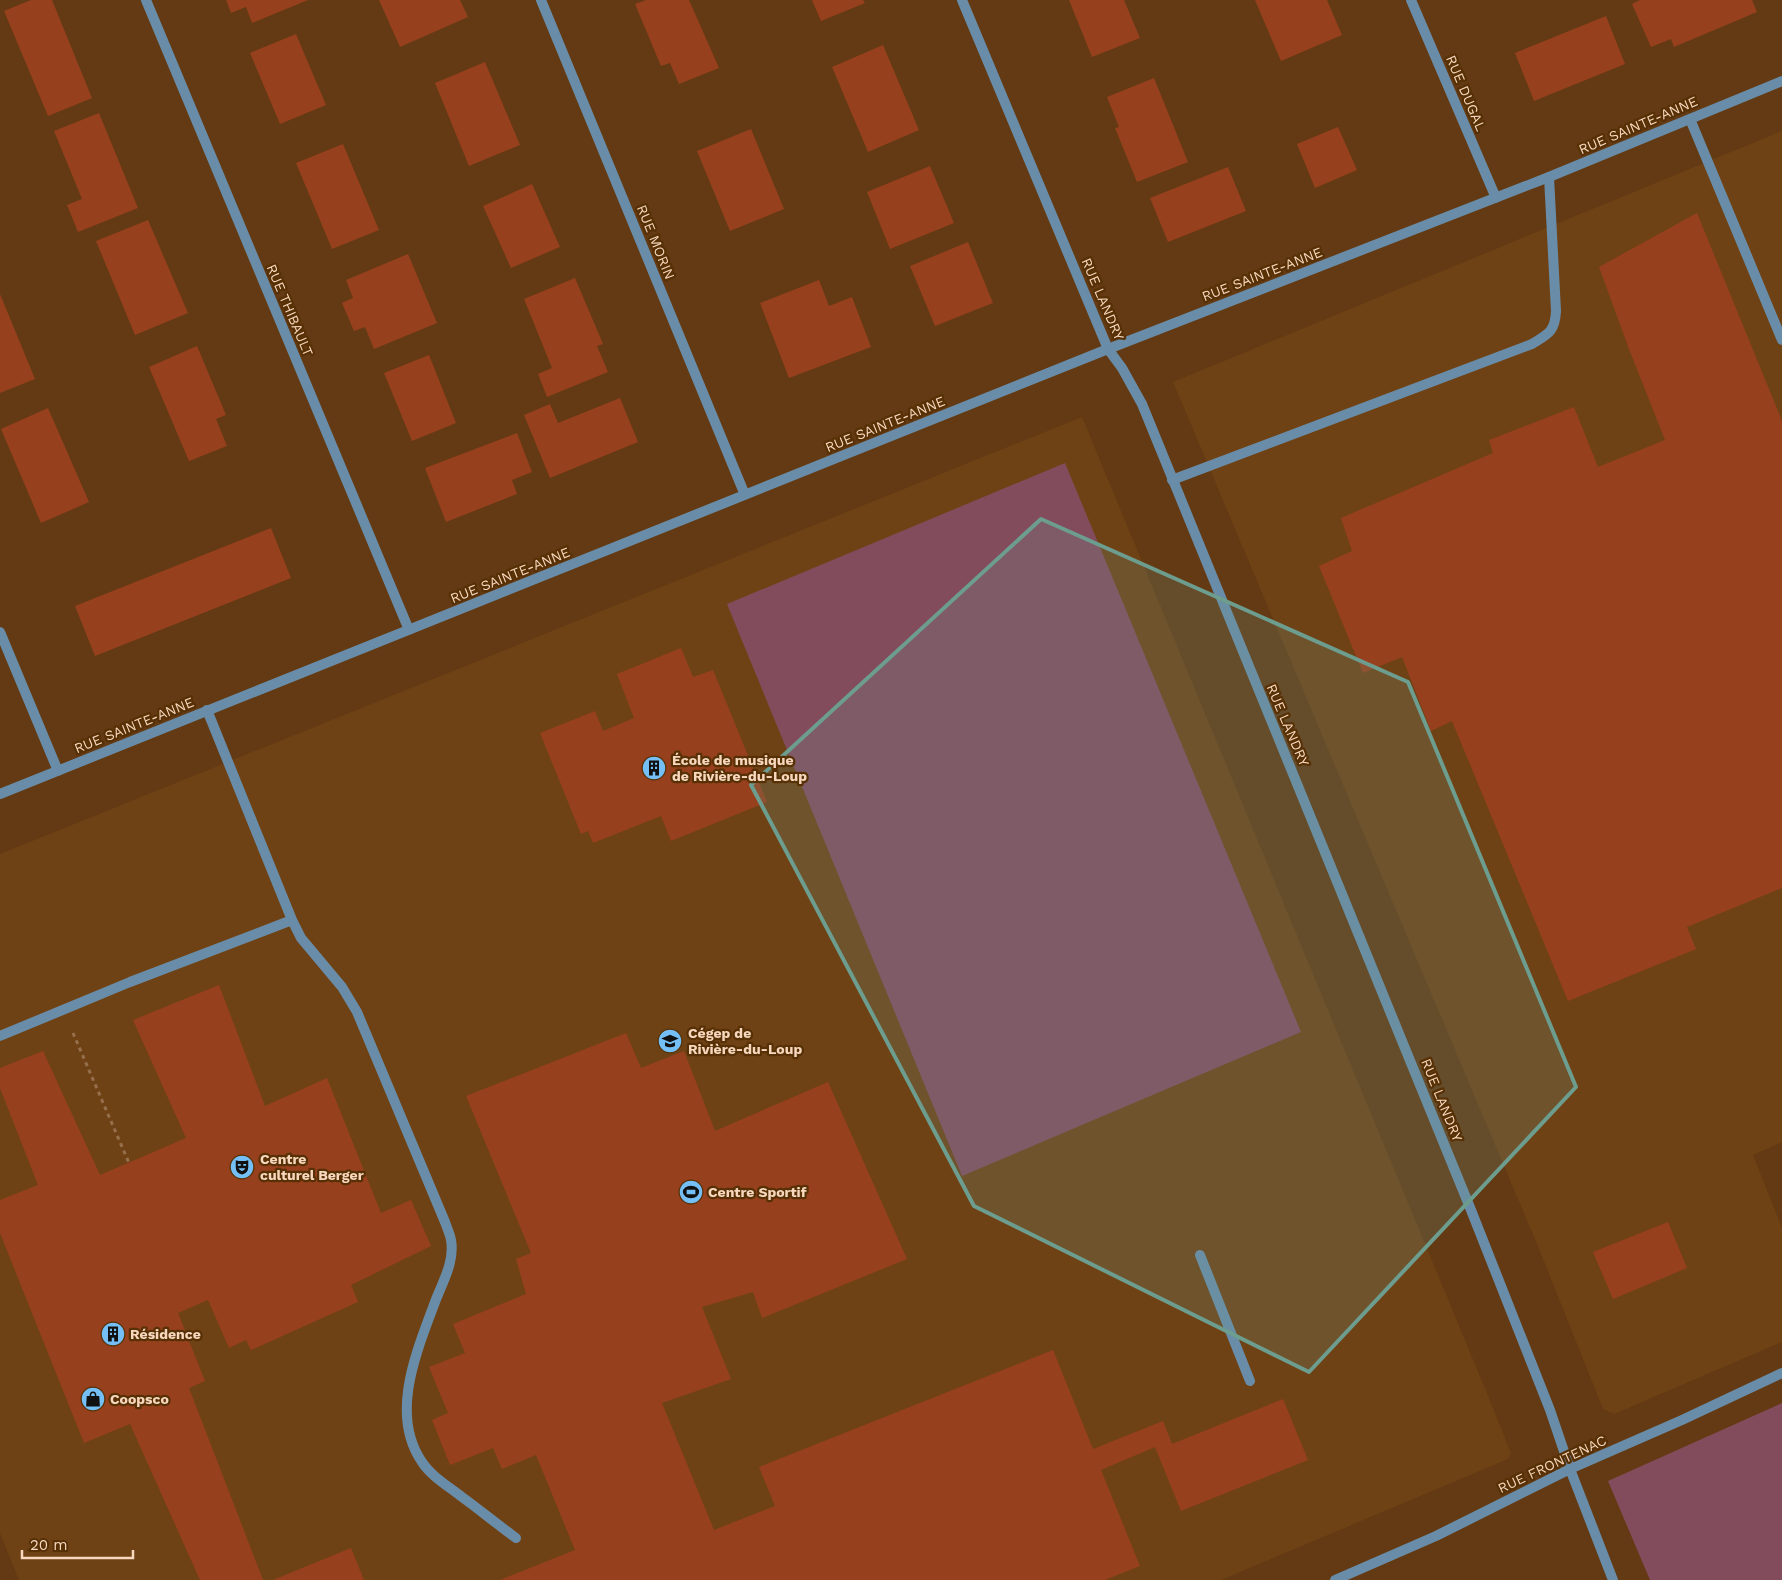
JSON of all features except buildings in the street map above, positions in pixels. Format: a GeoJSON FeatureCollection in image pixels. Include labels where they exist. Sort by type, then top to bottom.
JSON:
{"type":"FeatureCollection","features":[{"type":"Feature","properties":{"kind":"street","name":"RUE THIBAULT"},"geometry":{"type":"LineString","coordinates":[[146,0],[409,630]]}},
{"type":"Feature","properties":{"kind":"street","name":"RUE MORIN"},"geometry":{"type":"LineString","coordinates":[[541,0],[745,495]]}},
{"type":"Feature","properties":{"kind":"street","name":"RUE LANDRY"},"geometry":{"type":"LineString","coordinates":[[962,0],[1108,349],[1122,368],[1142,404],[1471,1210],[1550,1410],[1570,1469],[1613,1580]]}},
{"type":"Feature","properties":{"kind":"street","name":"RUE DUGAL"},"geometry":{"type":"LineString","coordinates":[[1411,0],[1496,198]]}},
{"type":"Feature","properties":{"kind":"street","name":"RUE SAINTE-ANNE"},"geometry":{"type":"LineString","coordinates":[[0,794],[1108,349],[1549,177],[1782,81]]}},
{"type":"Feature","properties":{"kind":"street"},"geometry":{"type":"LineString","coordinates":[[1690,119],[1782,340]]}},
{"type":"Feature","properties":{"kind":"street"},"geometry":{"type":"LineString","coordinates":[[1172,480],[1532,344],[1550,333],[1555,323],[1556,311],[1549,177]]}},
{"type":"Feature","properties":{"kind":"street"},"geometry":{"type":"LineString","coordinates":[[0,632],[58,771]]}},
{"type":"Feature","properties":{"kind":"street"},"geometry":{"type":"LineString","coordinates":[[207,710],[292,920],[301,938],[342,987],[357,1012],[445,1222],[451,1241],[451,1257],[448,1270],[413,1367],[407,1404],[408,1430],[415,1449],[422,1463],[435,1476],[516,1538]]}},
{"type":"Feature","properties":{"kind":"street"},"geometry":{"type":"LineString","coordinates":[[0,1036],[130,982],[292,920]]}},
{"type":"Feature","properties":{"kind":"street"},"geometry":{"type":"LineString","coordinates":[[1200,1256],[1250,1381]]}},
{"type":"Feature","properties":{"kind":"street","name":"RUE FRONTENAC"},"geometry":{"type":"LineString","coordinates":[[1335,1580],[1436,1536],[1570,1469],[1682,1420],[1782,1373]]}},
{"type":"Feature","properties":{"kind":"path"},"geometry":{"type":"LineString","coordinates":[[62,1010],[129,1164]]}},
{"type":"Feature","properties":{"kind":"highlighted area"},"geometry":{"type":"Polygon","coordinates":[[[1041,519],[1408,682],[1576,1087],[1309,1372],[974,1206],[751,785],[1041,519]]]}},
{"type":"Feature","properties":{"kind":"shaded area"},"geometry":{"type":"Polygon","coordinates":[[[1782,131],[1782,1142],[1753,1155],[1782,1228],[1782,1342],[1614,1414],[1603,1409],[1537,1244],[1173,382],[1782,131]]]}},
{"type":"Feature","properties":{"kind":"shaded area","name":"Cégep de Rivière-du-Loup"},"geometry":{"type":"Polygon","coordinates":[[[1082,417],[1489,1398],[1511,1453],[1508,1459],[1221,1580],[19,1580],[0,1533],[0,854],[1082,417]]]}},
{"type":"Feature","properties":{"kind":"shaded area"},"geometry":{"type":"Polygon","coordinates":[[[1065,463],[1301,1032],[962,1176],[727,604],[1065,463]]]}},
{"type":"Feature","properties":{"kind":"shaded area"},"geometry":{"type":"Polygon","coordinates":[[[1782,1403],[1782,1580],[1650,1580],[1608,1481],[1782,1403]]]}},
{"type":"Feature","properties":{"kind":"place","name":"École de musique de Rivière-du-Loup"},"geometry":{"type":"Point","coordinates":[654,768]}},
{"type":"Feature","properties":{"kind":"place","name":"Cégep de Rivière-du-Loup"},"geometry":{"type":"Point","coordinates":[670,1041]}},
{"type":"Feature","properties":{"kind":"place","name":"Centre culturel Berger"},"geometry":{"type":"Point","coordinates":[242,1167]}},
{"type":"Feature","properties":{"kind":"place","name":"Centre Sportif"},"geometry":{"type":"Point","coordinates":[691,1192]}},
{"type":"Feature","properties":{"kind":"place","name":"Résidence"},"geometry":{"type":"Point","coordinates":[113,1334]}},
{"type":"Feature","properties":{"kind":"place","name":"Coopsco"},"geometry":{"type":"Point","coordinates":[93,1399]}}]}
